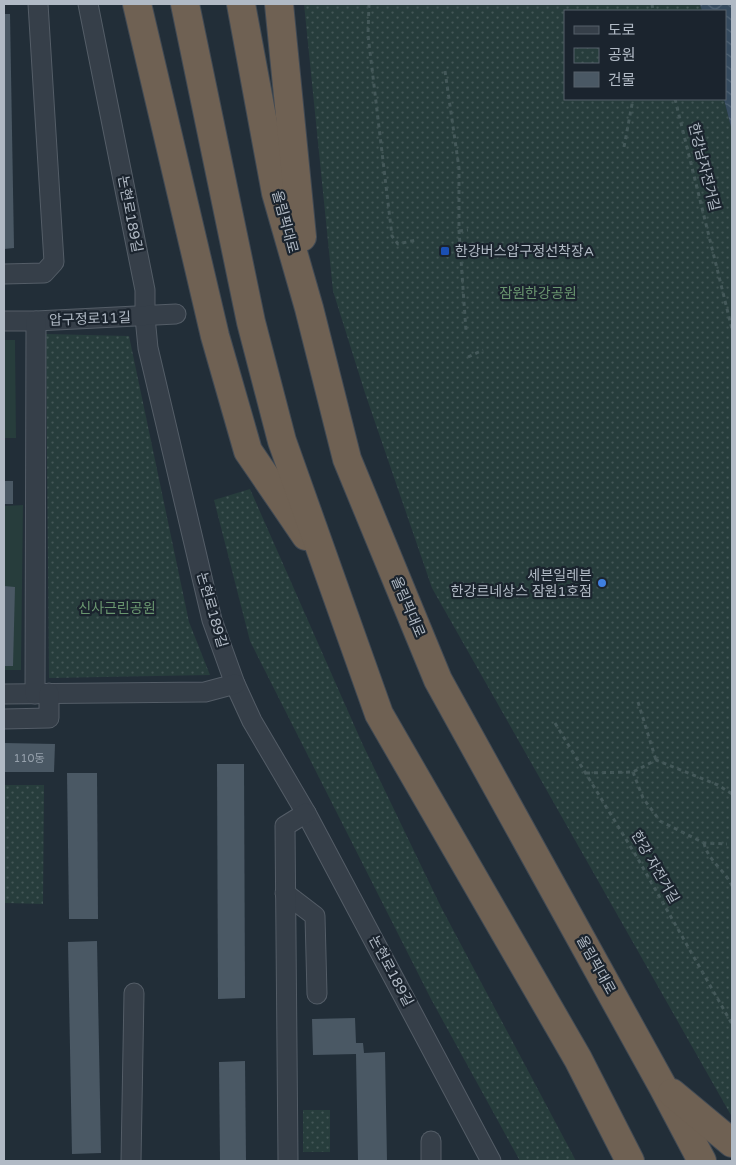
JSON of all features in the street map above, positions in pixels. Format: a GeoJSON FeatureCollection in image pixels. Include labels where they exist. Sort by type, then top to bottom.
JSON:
{"type":"FeatureCollection","features":[{"type":"Feature","properties":{"kind":"highway"},"geometry":{"type":"LineString","coordinates":[[137,4],[215,336],[248,450],[329,571]]}},
{"type":"Feature","properties":{"kind":"highway"},"geometry":{"type":"LineString","coordinates":[[185,4],[251,322],[282,441],[379,714],[578,1059],[630,1161]]}},
{"type":"Feature","properties":{"kind":"highway","name":"올림픽대로"},"geometry":{"type":"LineString","coordinates":[[241,4],[276,193],[309,308],[346,458],[438,680],[702,1161]]}},
{"type":"Feature","properties":{"kind":"highway"},"geometry":{"type":"LineString","coordinates":[[279,4],[309,308]]}},
{"type":"Feature","properties":{"kind":"highway"},"geometry":{"type":"LineString","coordinates":[[578,1059],[614,1161]]}},
{"type":"Feature","properties":{"kind":"highway"},"geometry":{"type":"LineString","coordinates":[[663,1087],[732,1143]]}},
{"type":"Feature","properties":{"kind":"street"},"geometry":{"type":"LineString","coordinates":[[4,274],[44,273],[54,262],[38,4]]}},
{"type":"Feature","properties":{"kind":"street","name":"논현로189길"},"geometry":{"type":"LineString","coordinates":[[88,4],[145,290],[148,348],[212,620],[235,684],[252,721],[306,813],[491,1161]]}},
{"type":"Feature","properties":{"kind":"street","name":"압구정로11길"},"geometry":{"type":"LineString","coordinates":[[4,321],[145,317],[176,314]]}},
{"type":"Feature","properties":{"kind":"street"},"geometry":{"type":"LineString","coordinates":[[4,719],[49,718],[42,693],[36,321]]}},
{"type":"Feature","properties":{"kind":"street"},"geometry":{"type":"LineString","coordinates":[[4,694],[205,692],[235,684]]}},
{"type":"Feature","properties":{"kind":"street"},"geometry":{"type":"LineString","coordinates":[[288,1161],[284,826],[306,813]]}},
{"type":"Feature","properties":{"kind":"street"},"geometry":{"type":"LineString","coordinates":[[285,893],[315,916],[317,994]]}},
{"type":"Feature","properties":{"kind":"street"},"geometry":{"type":"LineString","coordinates":[[131,1161],[134,993]]}},
{"type":"Feature","properties":{"kind":"street"},"geometry":{"type":"LineString","coordinates":[[431,1141],[431,1161]]}},
{"type":"Feature","properties":{"kind":"path"},"geometry":{"type":"LineString","coordinates":[[369,4],[368,36],[392,236],[398,244],[416,240]]}},
{"type":"Feature","properties":{"kind":"path"},"geometry":{"type":"LineString","coordinates":[[445,71],[459,168],[459,231],[466,331]]}},
{"type":"Feature","properties":{"kind":"path"},"geometry":{"type":"LineString","coordinates":[[624,147],[633,100]]}},
{"type":"Feature","properties":{"kind":"path","name":"한강남자전거길"},"geometry":{"type":"LineString","coordinates":[[675,100],[732,329]]}},
{"type":"Feature","properties":{"kind":"path"},"geometry":{"type":"LineString","coordinates":[[459,231],[468,230]]}},
{"type":"Feature","properties":{"kind":"path"},"geometry":{"type":"LineString","coordinates":[[468,357],[483,350]]}},
{"type":"Feature","properties":{"kind":"path"},"geometry":{"type":"LineString","coordinates":[[638,702],[656,760]]}},
{"type":"Feature","properties":{"kind":"path","name":"한강 자전거길"},"geometry":{"type":"LineString","coordinates":[[554,723],[638,859],[732,1024]]}},
{"type":"Feature","properties":{"kind":"path"},"geometry":{"type":"LineString","coordinates":[[586,773],[633,772],[656,760],[718,785],[732,794]]}},
{"type":"Feature","properties":{"kind":"path"},"geometry":{"type":"LineString","coordinates":[[633,772],[643,798],[660,821],[704,843],[727,844]]}},
{"type":"Feature","properties":{"kind":"path"},"geometry":{"type":"LineString","coordinates":[[704,843],[707,854],[717,864],[732,886]]}},
{"type":"Feature","properties":{"kind":"green space","name":"잠원한강공원"},"geometry":{"type":"Polygon","coordinates":[[[304,4],[700,4],[702,10],[564,10],[564,100],[724,100],[732,131],[732,1117],[432,588],[365,393],[333,291],[304,4]]]}},
{"type":"Feature","properties":{"kind":"green space","name":"신사근린공원"},"geometry":{"type":"Polygon","coordinates":[[[46,334],[129,336],[189,622],[210,675],[49,678],[46,334]]]}},
{"type":"Feature","properties":{"kind":"green space"},"geometry":{"type":"Polygon","coordinates":[[[4,340],[15,340],[16,438],[4,438],[4,340]]]}},
{"type":"Feature","properties":{"kind":"green space"},"geometry":{"type":"Polygon","coordinates":[[[250,489],[362,743],[441,907],[576,1161],[520,1161],[431,999],[250,641],[214,500],[250,489]]]}},
{"type":"Feature","properties":{"kind":"green space"},"geometry":{"type":"Polygon","coordinates":[[[23,505],[21,670],[4,670],[4,506],[23,505]]]}},
{"type":"Feature","properties":{"kind":"green space"},"geometry":{"type":"Polygon","coordinates":[[[4,785],[44,785],[43,904],[4,903],[4,785]]]}},
{"type":"Feature","properties":{"kind":"green space"},"geometry":{"type":"Polygon","coordinates":[[[303,1110],[330,1110],[330,1152],[303,1152],[303,1110]]]}},
{"type":"Feature","properties":{"kind":"water"},"geometry":{"type":"Polygon","coordinates":[[[700,4],[732,4],[732,131],[724,100],[726,100],[726,10],[702,10],[700,4]]]}},
{"type":"Feature","properties":{"kind":"building"},"geometry":{"type":"Polygon","coordinates":[[[4,14],[10,14],[14,248],[4,249],[4,14]]]}},
{"type":"Feature","properties":{"kind":"building"},"geometry":{"type":"Polygon","coordinates":[[[4,481],[13,481],[13,504],[4,504],[4,481]]]}},
{"type":"Feature","properties":{"kind":"building"},"geometry":{"type":"Polygon","coordinates":[[[4,586],[15,587],[13,666],[4,666],[4,586]]]}},
{"type":"Feature","properties":{"kind":"building"},"geometry":{"type":"Polygon","coordinates":[[[4,743],[55,744],[54,772],[4,772],[4,743]]]}},
{"type":"Feature","properties":{"kind":"building"},"geometry":{"type":"Polygon","coordinates":[[[217,764],[244,764],[245,998],[218,999],[217,764]]]}},
{"type":"Feature","properties":{"kind":"building"},"geometry":{"type":"Polygon","coordinates":[[[67,773],[97,773],[98,919],[69,919],[67,773]]]}},
{"type":"Feature","properties":{"kind":"building"},"geometry":{"type":"Polygon","coordinates":[[[97,941],[101,1153],[72,1154],[68,942],[97,941]]]}},
{"type":"Feature","properties":{"kind":"building"},"geometry":{"type":"Polygon","coordinates":[[[355,1018],[356,1043],[363,1043],[364,1053],[385,1052],[387,1161],[358,1161],[356,1054],[313,1055],[312,1019],[355,1018]]]}},
{"type":"Feature","properties":{"kind":"building"},"geometry":{"type":"Polygon","coordinates":[[[245,1061],[246,1161],[220,1161],[219,1062],[245,1061]]]}},
{"type":"Feature","properties":{"kind":"place","name":"한강버스압구정선착장A"},"geometry":{"type":"Point","coordinates":[445,251]}},
{"type":"Feature","properties":{"kind":"place","name":"세븐일레븐 한강르네상스 잠원1호점"},"geometry":{"type":"Point","coordinates":[602,583]}}]}
